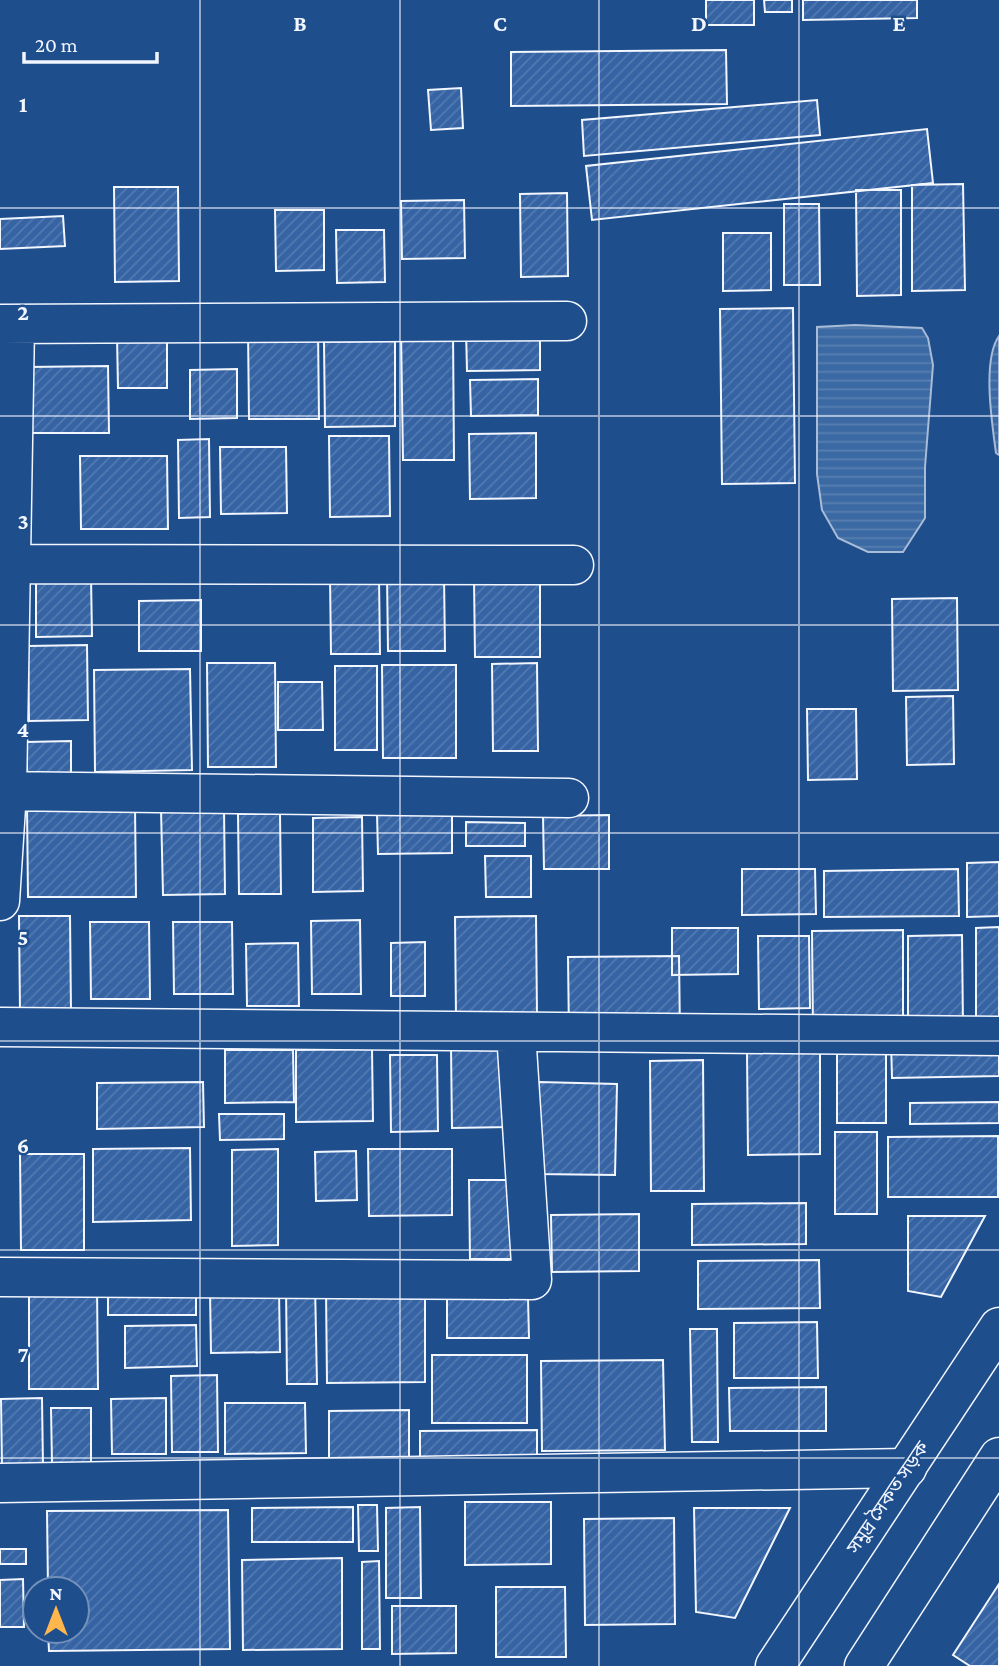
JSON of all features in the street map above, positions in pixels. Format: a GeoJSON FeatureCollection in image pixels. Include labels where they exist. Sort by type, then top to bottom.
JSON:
{"type":"FeatureCollection","features":[{"type":"Feature","properties":{"kind":"street"},"geometry":{"type":"LineString","coordinates":[[0,901],[7,324],[567,321]]}},
{"type":"Feature","properties":{"kind":"street"},"geometry":{"type":"LineString","coordinates":[[5,564],[574,565]]}},
{"type":"Feature","properties":{"kind":"street"},"geometry":{"type":"LineString","coordinates":[[3,791],[569,798]]}},
{"type":"Feature","properties":{"kind":"street"},"geometry":{"type":"LineString","coordinates":[[0,1027],[999,1036]]}},
{"type":"Feature","properties":{"kind":"street"},"geometry":{"type":"LineString","coordinates":[[0,1277],[532,1280],[516,1032]]}},
{"type":"Feature","properties":{"kind":"street","name":"সমুদ্র সৈকত সড়ক"},"geometry":{"type":"LineString","coordinates":[[775,1666],[999,1327]]}},
{"type":"Feature","properties":{"kind":"street"},"geometry":{"type":"LineString","coordinates":[[864,1666],[999,1457]]}},
{"type":"Feature","properties":{"kind":"street"},"geometry":{"type":"LineString","coordinates":[[0,1483],[907,1468]]}},
{"type":"Feature","properties":{"kind":"water"},"geometry":{"type":"Polygon","coordinates":[[[855,325],[922,328],[928,338],[933,365],[925,467],[925,518],[903,552],[868,552],[838,538],[822,510],[817,474],[817,327],[855,325]]]}},
{"type":"Feature","properties":{"kind":"water"},"geometry":{"type":"Polygon","coordinates":[[[999,336],[999,455],[996,453],[992,425],[990,376],[991,360],[999,336]]]}},
{"type":"Feature","properties":{"kind":"building"},"geometry":{"type":"Polygon","coordinates":[[[706,0],[754,0],[754,25],[706,25],[706,0]]]}},
{"type":"Feature","properties":{"kind":"building"},"geometry":{"type":"Polygon","coordinates":[[[764,0],[792,0],[792,12],[765,12],[764,0]]]}},
{"type":"Feature","properties":{"kind":"building"},"geometry":{"type":"Polygon","coordinates":[[[803,0],[917,0],[917,18],[803,20],[803,0]]]}},
{"type":"Feature","properties":{"kind":"building"},"geometry":{"type":"Polygon","coordinates":[[[726,50],[727,104],[511,106],[511,52],[726,50]]]}},
{"type":"Feature","properties":{"kind":"building"},"geometry":{"type":"Polygon","coordinates":[[[461,88],[463,128],[431,130],[428,90],[461,88]]]}},
{"type":"Feature","properties":{"kind":"building"},"geometry":{"type":"Polygon","coordinates":[[[817,100],[820,135],[584,156],[582,120],[817,100]]]}},
{"type":"Feature","properties":{"kind":"building"},"geometry":{"type":"Polygon","coordinates":[[[927,129],[933,183],[592,220],[586,166],[927,129]]]}},
{"type":"Feature","properties":{"kind":"building"},"geometry":{"type":"Polygon","coordinates":[[[963,184],[965,290],[912,291],[912,185],[963,184]]]}},
{"type":"Feature","properties":{"kind":"building"},"geometry":{"type":"Polygon","coordinates":[[[114,187],[178,187],[179,281],[115,282],[114,187]]]}},
{"type":"Feature","properties":{"kind":"building"},"geometry":{"type":"Polygon","coordinates":[[[856,190],[901,190],[901,295],[857,296],[856,190]]]}},
{"type":"Feature","properties":{"kind":"building"},"geometry":{"type":"Polygon","coordinates":[[[567,193],[568,276],[521,277],[520,194],[567,193]]]}},
{"type":"Feature","properties":{"kind":"building"},"geometry":{"type":"Polygon","coordinates":[[[464,200],[465,258],[402,259],[401,201],[464,200]]]}},
{"type":"Feature","properties":{"kind":"building"},"geometry":{"type":"Polygon","coordinates":[[[784,204],[819,204],[820,285],[784,285],[784,204]]]}},
{"type":"Feature","properties":{"kind":"building"},"geometry":{"type":"Polygon","coordinates":[[[275,210],[324,210],[324,270],[276,271],[275,210]]]}},
{"type":"Feature","properties":{"kind":"building"},"geometry":{"type":"Polygon","coordinates":[[[63,216],[65,246],[0,249],[0,219],[63,216]]]}},
{"type":"Feature","properties":{"kind":"building"},"geometry":{"type":"Polygon","coordinates":[[[336,230],[384,230],[385,282],[337,283],[336,230]]]}},
{"type":"Feature","properties":{"kind":"building"},"geometry":{"type":"Polygon","coordinates":[[[723,233],[771,233],[771,290],[723,291],[723,233]]]}},
{"type":"Feature","properties":{"kind":"building"},"geometry":{"type":"Polygon","coordinates":[[[793,308],[795,483],[722,484],[720,309],[793,308]]]}},
{"type":"Feature","properties":{"kind":"building"},"geometry":{"type":"Polygon","coordinates":[[[318,329],[319,419],[249,419],[248,330],[318,329]]]}},
{"type":"Feature","properties":{"kind":"building"},"geometry":{"type":"Polygon","coordinates":[[[540,329],[540,370],[467,371],[466,330],[540,329]]]}},
{"type":"Feature","properties":{"kind":"building"},"geometry":{"type":"Polygon","coordinates":[[[401,331],[453,331],[454,460],[403,460],[401,331]]]}},
{"type":"Feature","properties":{"kind":"building"},"geometry":{"type":"Polygon","coordinates":[[[117,337],[167,337],[167,388],[118,388],[117,337]]]}},
{"type":"Feature","properties":{"kind":"building"},"geometry":{"type":"Polygon","coordinates":[[[395,341],[395,426],[325,427],[324,342],[395,341]]]}},
{"type":"Feature","properties":{"kind":"building"},"geometry":{"type":"Polygon","coordinates":[[[108,366],[109,433],[27,433],[27,367],[108,366]]]}},
{"type":"Feature","properties":{"kind":"building"},"geometry":{"type":"Polygon","coordinates":[[[237,369],[237,418],[190,419],[190,370],[237,369]]]}},
{"type":"Feature","properties":{"kind":"building"},"geometry":{"type":"Polygon","coordinates":[[[538,379],[538,415],[471,416],[470,380],[538,379]]]}},
{"type":"Feature","properties":{"kind":"building"},"geometry":{"type":"Polygon","coordinates":[[[536,433],[536,498],[470,499],[469,434],[536,433]]]}},
{"type":"Feature","properties":{"kind":"building"},"geometry":{"type":"Polygon","coordinates":[[[329,436],[389,436],[390,516],[330,517],[329,436]]]}},
{"type":"Feature","properties":{"kind":"building"},"geometry":{"type":"Polygon","coordinates":[[[209,439],[210,517],[179,518],[178,440],[209,439]]]}},
{"type":"Feature","properties":{"kind":"building"},"geometry":{"type":"Polygon","coordinates":[[[220,447],[286,447],[287,513],[221,514],[220,447]]]}},
{"type":"Feature","properties":{"kind":"building"},"geometry":{"type":"Polygon","coordinates":[[[80,456],[167,456],[168,529],[81,529],[80,456]]]}},
{"type":"Feature","properties":{"kind":"building"},"geometry":{"type":"Polygon","coordinates":[[[387,575],[444,575],[445,651],[388,651],[387,575]]]}},
{"type":"Feature","properties":{"kind":"building"},"geometry":{"type":"Polygon","coordinates":[[[36,577],[91,577],[92,636],[36,637],[36,577]]]}},
{"type":"Feature","properties":{"kind":"building"},"geometry":{"type":"Polygon","coordinates":[[[330,577],[379,577],[380,654],[331,654],[330,577]]]}},
{"type":"Feature","properties":{"kind":"building"},"geometry":{"type":"Polygon","coordinates":[[[540,578],[540,657],[475,657],[474,579],[540,578]]]}},
{"type":"Feature","properties":{"kind":"building"},"geometry":{"type":"Polygon","coordinates":[[[957,598],[958,690],[893,691],[892,599],[957,598]]]}},
{"type":"Feature","properties":{"kind":"building"},"geometry":{"type":"Polygon","coordinates":[[[201,600],[201,651],[139,651],[139,601],[201,600]]]}},
{"type":"Feature","properties":{"kind":"building"},"geometry":{"type":"Polygon","coordinates":[[[87,645],[88,720],[29,721],[28,646],[87,645]]]}},
{"type":"Feature","properties":{"kind":"building"},"geometry":{"type":"Polygon","coordinates":[[[207,663],[275,663],[276,767],[208,767],[207,663]]]}},
{"type":"Feature","properties":{"kind":"building"},"geometry":{"type":"Polygon","coordinates":[[[537,663],[538,751],[493,751],[492,664],[537,663]]]}},
{"type":"Feature","properties":{"kind":"building"},"geometry":{"type":"Polygon","coordinates":[[[382,665],[456,665],[456,758],[383,758],[382,665]]]}},
{"type":"Feature","properties":{"kind":"building"},"geometry":{"type":"Polygon","coordinates":[[[335,666],[377,666],[377,750],[335,750],[335,666]]]}},
{"type":"Feature","properties":{"kind":"building"},"geometry":{"type":"Polygon","coordinates":[[[190,669],[192,770],[95,772],[94,670],[190,669]]]}},
{"type":"Feature","properties":{"kind":"building"},"geometry":{"type":"Polygon","coordinates":[[[278,682],[322,682],[323,730],[278,730],[278,682]]]}},
{"type":"Feature","properties":{"kind":"building"},"geometry":{"type":"Polygon","coordinates":[[[953,696],[954,764],[907,765],[906,697],[953,696]]]}},
{"type":"Feature","properties":{"kind":"building"},"geometry":{"type":"Polygon","coordinates":[[[807,709],[856,709],[857,779],[808,780],[807,709]]]}},
{"type":"Feature","properties":{"kind":"building"},"geometry":{"type":"Polygon","coordinates":[[[71,741],[71,778],[27,778],[27,742],[71,741]]]}},
{"type":"Feature","properties":{"kind":"building"},"geometry":{"type":"Polygon","coordinates":[[[135,806],[136,897],[28,897],[27,807],[135,806]]]}},
{"type":"Feature","properties":{"kind":"building"},"geometry":{"type":"Polygon","coordinates":[[[161,809],[224,809],[225,894],[163,895],[161,809]]]}},
{"type":"Feature","properties":{"kind":"building"},"geometry":{"type":"Polygon","coordinates":[[[452,812],[452,853],[378,854],[377,813],[452,812]]]}},
{"type":"Feature","properties":{"kind":"building"},"geometry":{"type":"Polygon","coordinates":[[[238,814],[280,814],[281,894],[239,894],[238,814]]]}},
{"type":"Feature","properties":{"kind":"building"},"geometry":{"type":"Polygon","coordinates":[[[609,815],[609,869],[544,869],[543,816],[609,815]]]}},
{"type":"Feature","properties":{"kind":"building"},"geometry":{"type":"Polygon","coordinates":[[[362,817],[363,891],[313,892],[313,818],[362,817]]]}},
{"type":"Feature","properties":{"kind":"building"},"geometry":{"type":"Polygon","coordinates":[[[466,822],[525,823],[525,846],[466,846],[466,822]]]}},
{"type":"Feature","properties":{"kind":"building"},"geometry":{"type":"Polygon","coordinates":[[[485,856],[531,856],[531,897],[486,897],[485,856]]]}},
{"type":"Feature","properties":{"kind":"building"},"geometry":{"type":"Polygon","coordinates":[[[999,862],[999,916],[967,917],[967,863],[999,862]]]}},
{"type":"Feature","properties":{"kind":"building"},"geometry":{"type":"Polygon","coordinates":[[[742,869],[815,869],[816,914],[742,915],[742,869]]]}},
{"type":"Feature","properties":{"kind":"building"},"geometry":{"type":"Polygon","coordinates":[[[958,869],[959,916],[824,917],[824,871],[958,869]]]}},
{"type":"Feature","properties":{"kind":"building"},"geometry":{"type":"Polygon","coordinates":[[[19,916],[70,916],[71,1012],[20,1012],[19,916]]]}},
{"type":"Feature","properties":{"kind":"building"},"geometry":{"type":"Polygon","coordinates":[[[536,916],[537,1015],[456,1016],[455,917],[536,916]]]}},
{"type":"Feature","properties":{"kind":"building"},"geometry":{"type":"Polygon","coordinates":[[[360,920],[361,994],[312,994],[311,921],[360,920]]]}},
{"type":"Feature","properties":{"kind":"building"},"geometry":{"type":"Polygon","coordinates":[[[90,922],[149,922],[150,999],[91,999],[90,922]]]}},
{"type":"Feature","properties":{"kind":"building"},"geometry":{"type":"Polygon","coordinates":[[[173,922],[232,922],[233,994],[174,994],[173,922]]]}},
{"type":"Feature","properties":{"kind":"building"},"geometry":{"type":"Polygon","coordinates":[[[999,927],[999,1023],[976,1023],[976,928],[999,927]]]}},
{"type":"Feature","properties":{"kind":"building"},"geometry":{"type":"Polygon","coordinates":[[[672,928],[738,928],[738,974],[672,975],[672,928]]]}},
{"type":"Feature","properties":{"kind":"building"},"geometry":{"type":"Polygon","coordinates":[[[903,930],[903,1030],[813,1031],[812,931],[903,930]]]}},
{"type":"Feature","properties":{"kind":"building"},"geometry":{"type":"Polygon","coordinates":[[[962,935],[963,1027],[908,1028],[908,936],[962,935]]]}},
{"type":"Feature","properties":{"kind":"building"},"geometry":{"type":"Polygon","coordinates":[[[758,936],[809,936],[810,1008],[759,1009],[758,936]]]}},
{"type":"Feature","properties":{"kind":"building"},"geometry":{"type":"Polygon","coordinates":[[[425,942],[425,996],[391,996],[391,943],[425,942]]]}},
{"type":"Feature","properties":{"kind":"building"},"geometry":{"type":"Polygon","coordinates":[[[298,943],[299,1006],[247,1006],[246,944],[298,943]]]}},
{"type":"Feature","properties":{"kind":"building"},"geometry":{"type":"Polygon","coordinates":[[[679,956],[680,1035],[569,1036],[568,957],[679,956]]]}},
{"type":"Feature","properties":{"kind":"building"},"geometry":{"type":"Polygon","coordinates":[[[891,1041],[999,1041],[999,1076],[892,1078],[891,1041]]]}},
{"type":"Feature","properties":{"kind":"building"},"geometry":{"type":"Polygon","coordinates":[[[451,1047],[509,1047],[510,1127],[452,1128],[451,1047]]]}},
{"type":"Feature","properties":{"kind":"building"},"geometry":{"type":"Polygon","coordinates":[[[372,1049],[373,1121],[296,1122],[296,1050],[372,1049]]]}},
{"type":"Feature","properties":{"kind":"building"},"geometry":{"type":"Polygon","coordinates":[[[225,1050],[293,1050],[294,1102],[225,1103],[225,1050]]]}},
{"type":"Feature","properties":{"kind":"building"},"geometry":{"type":"Polygon","coordinates":[[[820,1052],[820,1154],[748,1155],[747,1053],[820,1052]]]}},
{"type":"Feature","properties":{"kind":"building"},"geometry":{"type":"Polygon","coordinates":[[[837,1052],[886,1052],[886,1123],[837,1123],[837,1052]]]}},
{"type":"Feature","properties":{"kind":"building"},"geometry":{"type":"Polygon","coordinates":[[[390,1055],[437,1055],[438,1131],[391,1132],[390,1055]]]}},
{"type":"Feature","properties":{"kind":"building"},"geometry":{"type":"Polygon","coordinates":[[[703,1060],[704,1191],[651,1191],[650,1061],[703,1060]]]}},
{"type":"Feature","properties":{"kind":"building"},"geometry":{"type":"Polygon","coordinates":[[[203,1082],[204,1127],[97,1129],[97,1083],[203,1082]]]}},
{"type":"Feature","properties":{"kind":"building"},"geometry":{"type":"Polygon","coordinates":[[[539,1082],[617,1084],[615,1175],[537,1174],[539,1082]]]}},
{"type":"Feature","properties":{"kind":"building"},"geometry":{"type":"Polygon","coordinates":[[[999,1102],[999,1123],[910,1124],[910,1103],[999,1102]]]}},
{"type":"Feature","properties":{"kind":"building"},"geometry":{"type":"Polygon","coordinates":[[[219,1114],[284,1114],[284,1139],[220,1140],[219,1114]]]}},
{"type":"Feature","properties":{"kind":"building"},"geometry":{"type":"Polygon","coordinates":[[[835,1132],[877,1132],[877,1214],[835,1214],[835,1132]]]}},
{"type":"Feature","properties":{"kind":"building"},"geometry":{"type":"Polygon","coordinates":[[[998,1136],[998,1197],[888,1197],[888,1137],[998,1136]]]}},
{"type":"Feature","properties":{"kind":"building"},"geometry":{"type":"Polygon","coordinates":[[[190,1148],[191,1220],[93,1222],[93,1149],[190,1148]]]}},
{"type":"Feature","properties":{"kind":"building"},"geometry":{"type":"Polygon","coordinates":[[[278,1149],[278,1245],[232,1246],[232,1150],[278,1149]]]}},
{"type":"Feature","properties":{"kind":"building"},"geometry":{"type":"Polygon","coordinates":[[[368,1149],[452,1149],[452,1215],[369,1216],[368,1149]]]}},
{"type":"Feature","properties":{"kind":"building"},"geometry":{"type":"Polygon","coordinates":[[[356,1151],[357,1200],[316,1201],[315,1152],[356,1151]]]}},
{"type":"Feature","properties":{"kind":"building"},"geometry":{"type":"Polygon","coordinates":[[[20,1154],[84,1154],[84,1250],[21,1250],[20,1154]]]}},
{"type":"Feature","properties":{"kind":"building"},"geometry":{"type":"Polygon","coordinates":[[[469,1180],[522,1180],[523,1259],[470,1259],[469,1180]]]}},
{"type":"Feature","properties":{"kind":"building"},"geometry":{"type":"Polygon","coordinates":[[[806,1203],[806,1244],[692,1245],[692,1204],[806,1203]]]}},
{"type":"Feature","properties":{"kind":"building"},"geometry":{"type":"Polygon","coordinates":[[[639,1214],[639,1271],[552,1272],[551,1215],[639,1214]]]}},
{"type":"Feature","properties":{"kind":"building"},"geometry":{"type":"Polygon","coordinates":[[[908,1216],[985,1216],[941,1297],[908,1291],[908,1216]]]}},
{"type":"Feature","properties":{"kind":"building"},"geometry":{"type":"Polygon","coordinates":[[[819,1260],[820,1308],[698,1309],[698,1261],[819,1260]]]}},
{"type":"Feature","properties":{"kind":"building"},"geometry":{"type":"Polygon","coordinates":[[[286,1284],[315,1284],[317,1384],[287,1384],[286,1284]]]}},
{"type":"Feature","properties":{"kind":"building"},"geometry":{"type":"Polygon","coordinates":[[[97,1285],[98,1389],[29,1389],[29,1286],[97,1285]]]}},
{"type":"Feature","properties":{"kind":"building"},"geometry":{"type":"Polygon","coordinates":[[[108,1287],[196,1287],[196,1315],[108,1315],[108,1287]]]}},
{"type":"Feature","properties":{"kind":"building"},"geometry":{"type":"Polygon","coordinates":[[[326,1290],[425,1290],[425,1382],[327,1383],[326,1290]]]}},
{"type":"Feature","properties":{"kind":"building"},"geometry":{"type":"Polygon","coordinates":[[[279,1291],[280,1352],[211,1353],[210,1292],[279,1291]]]}},
{"type":"Feature","properties":{"kind":"building"},"geometry":{"type":"Polygon","coordinates":[[[447,1298],[528,1298],[529,1338],[447,1338],[447,1298]]]}},
{"type":"Feature","properties":{"kind":"building"},"geometry":{"type":"Polygon","coordinates":[[[817,1322],[818,1378],[734,1378],[734,1323],[817,1322]]]}},
{"type":"Feature","properties":{"kind":"building"},"geometry":{"type":"Polygon","coordinates":[[[196,1325],[197,1366],[125,1368],[125,1326],[196,1325]]]}},
{"type":"Feature","properties":{"kind":"building"},"geometry":{"type":"Polygon","coordinates":[[[690,1329],[717,1329],[718,1442],[692,1442],[690,1329]]]}},
{"type":"Feature","properties":{"kind":"building"},"geometry":{"type":"Polygon","coordinates":[[[432,1355],[527,1355],[527,1423],[432,1423],[432,1355]]]}},
{"type":"Feature","properties":{"kind":"building"},"geometry":{"type":"Polygon","coordinates":[[[663,1360],[665,1450],[542,1451],[541,1361],[663,1360]]]}},
{"type":"Feature","properties":{"kind":"building"},"geometry":{"type":"Polygon","coordinates":[[[217,1375],[218,1452],[172,1452],[171,1376],[217,1375]]]}},
{"type":"Feature","properties":{"kind":"building"},"geometry":{"type":"Polygon","coordinates":[[[826,1387],[826,1431],[730,1431],[729,1388],[826,1387]]]}},
{"type":"Feature","properties":{"kind":"building"},"geometry":{"type":"Polygon","coordinates":[[[42,1398],[43,1467],[2,1468],[1,1399],[42,1398]]]}},
{"type":"Feature","properties":{"kind":"building"},"geometry":{"type":"Polygon","coordinates":[[[166,1398],[166,1454],[112,1454],[111,1399],[166,1398]]]}},
{"type":"Feature","properties":{"kind":"building"},"geometry":{"type":"Polygon","coordinates":[[[225,1403],[305,1403],[306,1453],[225,1454],[225,1403]]]}},
{"type":"Feature","properties":{"kind":"building"},"geometry":{"type":"Polygon","coordinates":[[[51,1408],[91,1408],[91,1464],[52,1464],[51,1408]]]}},
{"type":"Feature","properties":{"kind":"building"},"geometry":{"type":"Polygon","coordinates":[[[409,1410],[409,1462],[329,1463],[329,1411],[409,1410]]]}},
{"type":"Feature","properties":{"kind":"building"},"geometry":{"type":"Polygon","coordinates":[[[537,1430],[537,1472],[420,1473],[420,1431],[537,1430]]]}},
{"type":"Feature","properties":{"kind":"building"},"geometry":{"type":"Polygon","coordinates":[[[465,1502],[551,1502],[551,1564],[465,1565],[465,1502]]]}},
{"type":"Feature","properties":{"kind":"building"},"geometry":{"type":"Polygon","coordinates":[[[358,1505],[377,1505],[378,1551],[359,1551],[358,1505]]]}},
{"type":"Feature","properties":{"kind":"building"},"geometry":{"type":"Polygon","coordinates":[[[353,1507],[353,1542],[252,1542],[252,1508],[353,1507]]]}},
{"type":"Feature","properties":{"kind":"building"},"geometry":{"type":"Polygon","coordinates":[[[420,1507],[421,1598],[386,1598],[386,1508],[420,1507]]]}},
{"type":"Feature","properties":{"kind":"building"},"geometry":{"type":"Polygon","coordinates":[[[694,1508],[790,1508],[735,1618],[696,1612],[694,1508]]]}},
{"type":"Feature","properties":{"kind":"building"},"geometry":{"type":"Polygon","coordinates":[[[228,1510],[230,1649],[49,1651],[49,1645],[91,1645],[91,1575],[48,1575],[47,1511],[228,1510]]]}},
{"type":"Feature","properties":{"kind":"building"},"geometry":{"type":"Polygon","coordinates":[[[674,1518],[675,1624],[585,1625],[584,1519],[674,1518]]]}},
{"type":"Feature","properties":{"kind":"building"},"geometry":{"type":"Polygon","coordinates":[[[0,1549],[26,1549],[26,1564],[0,1564],[0,1549]]]}},
{"type":"Feature","properties":{"kind":"building"},"geometry":{"type":"Polygon","coordinates":[[[342,1558],[342,1649],[243,1650],[242,1560],[342,1558]]]}},
{"type":"Feature","properties":{"kind":"building"},"geometry":{"type":"Polygon","coordinates":[[[379,1561],[380,1649],[362,1649],[362,1562],[379,1561]]]}},
{"type":"Feature","properties":{"kind":"building"},"geometry":{"type":"Polygon","coordinates":[[[21,1579],[21,1627],[0,1627],[0,1580],[21,1579]]]}},
{"type":"Feature","properties":{"kind":"building"},"geometry":{"type":"Polygon","coordinates":[[[999,1584],[999,1666],[970,1666],[953,1655],[999,1584]]]}},
{"type":"Feature","properties":{"kind":"building"},"geometry":{"type":"Polygon","coordinates":[[[496,1587],[565,1587],[566,1657],[496,1657],[496,1587]]]}},
{"type":"Feature","properties":{"kind":"building"},"geometry":{"type":"Polygon","coordinates":[[[392,1606],[456,1606],[456,1653],[392,1654],[392,1606]]]}}]}
